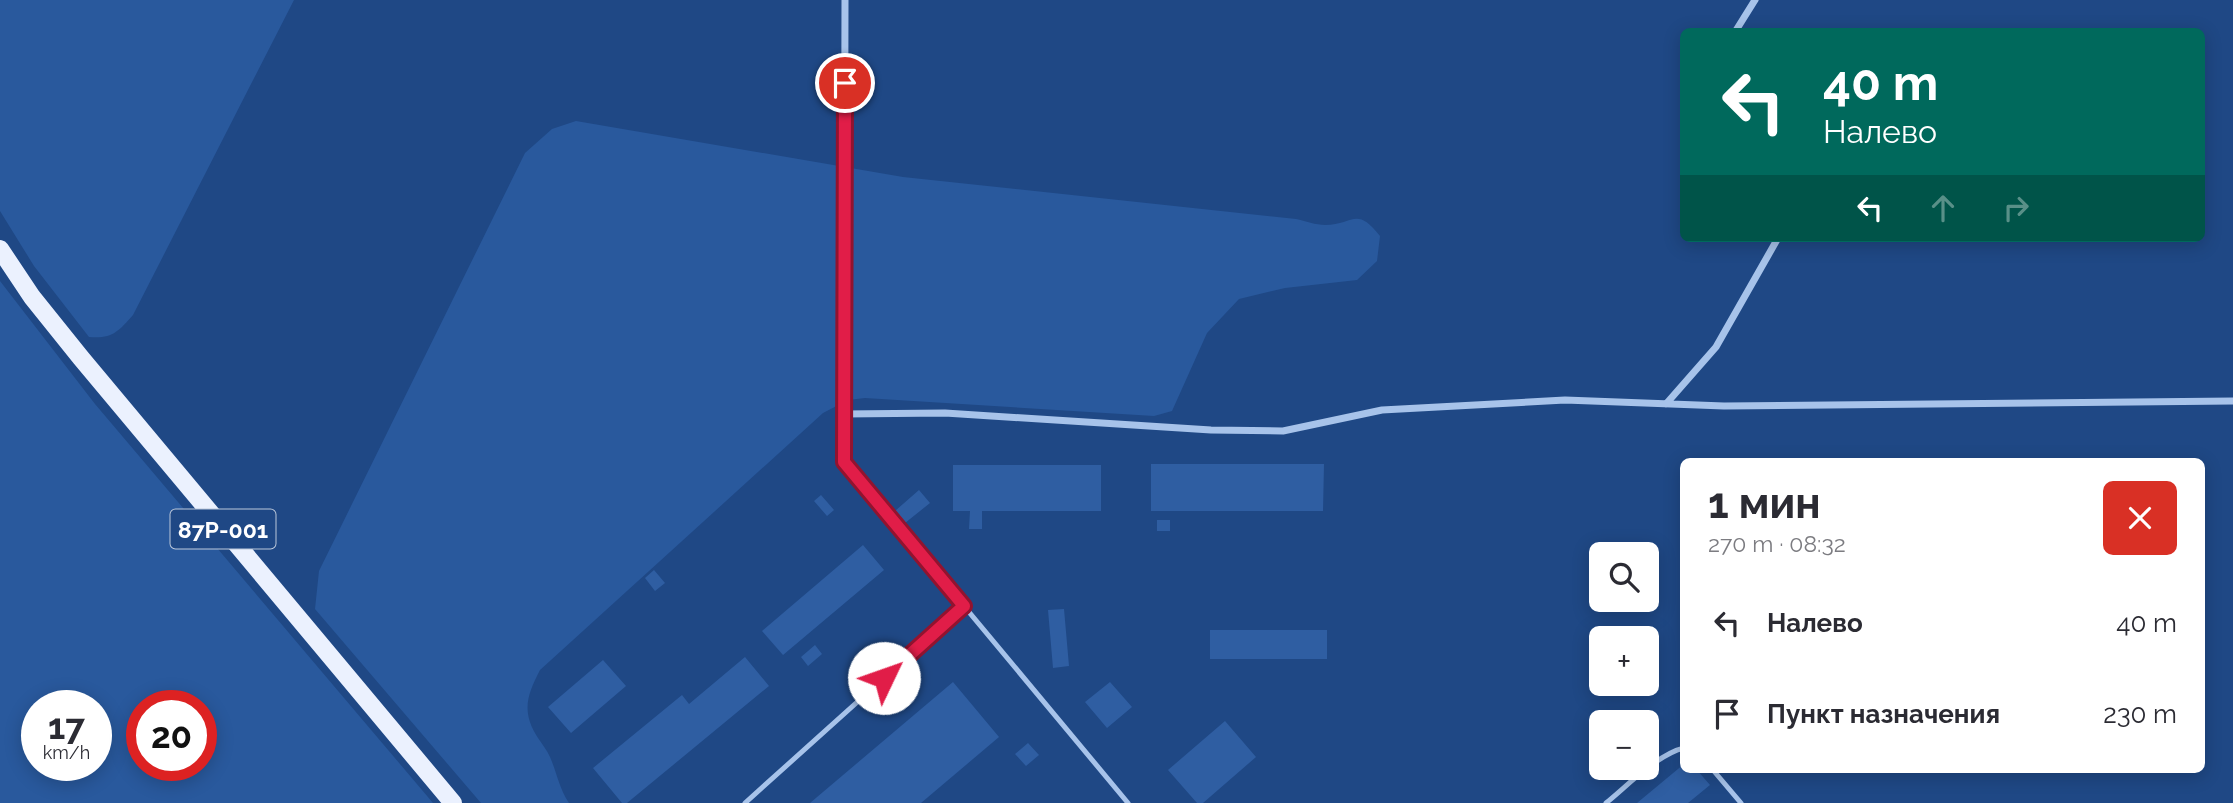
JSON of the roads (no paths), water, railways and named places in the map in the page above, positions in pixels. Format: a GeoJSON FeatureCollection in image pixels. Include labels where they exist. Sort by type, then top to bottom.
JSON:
{"type":"FeatureCollection","features":[{"type":"Feature","properties":{"kind":"main road","name":"87Р-001"},"geometry":{"type":"LineString","coordinates":[[0,249],[32,297],[80,358],[453,803]]}},
{"type":"Feature","properties":{"kind":"street"},"geometry":{"type":"LineString","coordinates":[[844,462],[845,0]]}},
{"type":"Feature","properties":{"kind":"street"},"geometry":{"type":"LineString","coordinates":[[1738,28],[1755,0]]}},
{"type":"Feature","properties":{"kind":"street"},"geometry":{"type":"LineString","coordinates":[[1666,404],[1716,347],[1776,242]]}},
{"type":"Feature","properties":{"kind":"street"},"geometry":{"type":"LineString","coordinates":[[844,414],[945,412],[1211,430],[1283,431],[1382,410],[1565,400],[1724,407],[2233,401]]}},
{"type":"Feature","properties":{"kind":"lane"},"geometry":{"type":"LineString","coordinates":[[844,462],[1128,803]]}},
{"type":"Feature","properties":{"kind":"lane"},"geometry":{"type":"LineString","coordinates":[[746,803],[964,606]]}},
{"type":"Feature","properties":{"kind":"lane"},"geometry":{"type":"LineString","coordinates":[[1606,803],[1659,760],[1680,749]]}},
{"type":"Feature","properties":{"kind":"lane"},"geometry":{"type":"LineString","coordinates":[[1716,773],[1741,803]]}}]}
